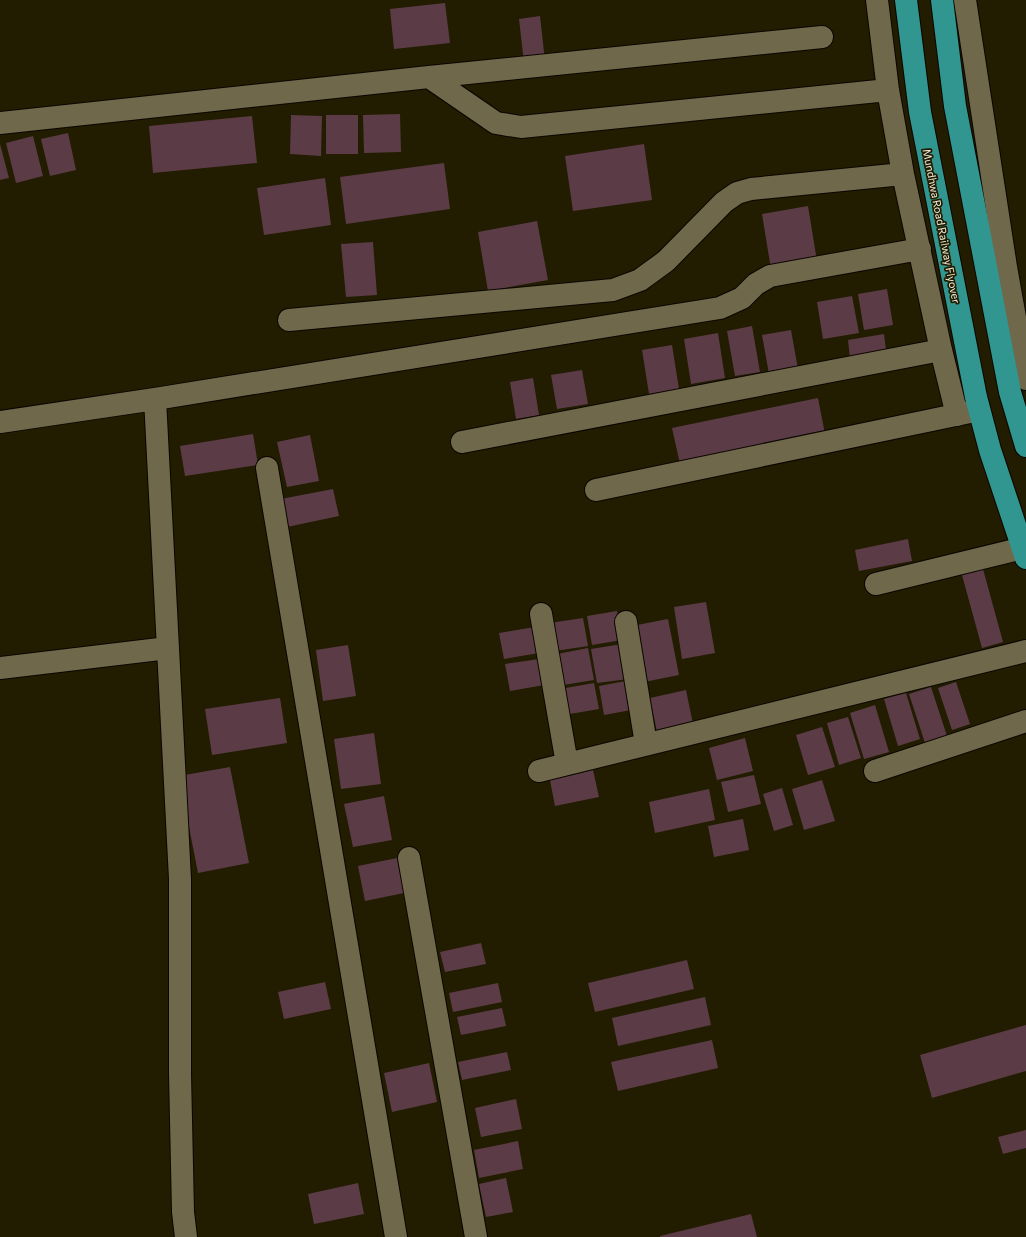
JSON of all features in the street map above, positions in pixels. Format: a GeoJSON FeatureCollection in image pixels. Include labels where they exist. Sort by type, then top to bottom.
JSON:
{"type":"FeatureCollection","features":[{"type":"Feature","properties":{"kind":"highway","name":"Mundhwa Road Railway Flyover"},"geometry":{"type":"LineString","coordinates":[[906,0],[920,112],[978,404],[990,450],[1024,553]]}},
{"type":"Feature","properties":{"kind":"highway"},"geometry":{"type":"LineString","coordinates":[[942,0],[955,106],[1018,386],[1024,429]]}},
{"type":"Feature","properties":{"kind":"street"},"geometry":{"type":"LineString","coordinates":[[878,0],[888,90],[903,174],[941,350],[957,415]]}},
{"type":"Feature","properties":{"kind":"street"},"geometry":{"type":"LineString","coordinates":[[965,0],[1000,228],[1021,327],[1018,386]]}},
{"type":"Feature","properties":{"kind":"street"},"geometry":{"type":"LineString","coordinates":[[0,123],[822,37]]}},
{"type":"Feature","properties":{"kind":"street"},"geometry":{"type":"LineString","coordinates":[[429,77],[496,123],[521,127],[888,90]]}},
{"type":"Feature","properties":{"kind":"street"},"geometry":{"type":"LineString","coordinates":[[289,320],[613,290],[640,280],[666,262],[724,202],[737,193],[752,189],[903,174]]}},
{"type":"Feature","properties":{"kind":"street"},"geometry":{"type":"LineString","coordinates":[[0,422],[155,399],[720,308],[742,298],[756,284],[770,276],[920,249]]}},
{"type":"Feature","properties":{"kind":"street"},"geometry":{"type":"LineString","coordinates":[[462,442],[941,350]]}},
{"type":"Feature","properties":{"kind":"street"},"geometry":{"type":"LineString","coordinates":[[155,399],[180,879],[182,1212],[186,1237]]}},
{"type":"Feature","properties":{"kind":"street"},"geometry":{"type":"LineString","coordinates":[[596,490],[957,415],[978,404]]}},
{"type":"Feature","properties":{"kind":"street"},"geometry":{"type":"LineString","coordinates":[[267,468],[396,1237]]}},
{"type":"Feature","properties":{"kind":"street"},"geometry":{"type":"LineString","coordinates":[[876,584],[1024,553]]}},
{"type":"Feature","properties":{"kind":"street"},"geometry":{"type":"LineString","coordinates":[[541,614],[567,764]]}},
{"type":"Feature","properties":{"kind":"street"},"geometry":{"type":"LineString","coordinates":[[626,622],[646,744]]}},
{"type":"Feature","properties":{"kind":"street"},"geometry":{"type":"LineString","coordinates":[[0,668],[168,648]]}},
{"type":"Feature","properties":{"kind":"street"},"geometry":{"type":"LineString","coordinates":[[539,771],[1026,651]]}},
{"type":"Feature","properties":{"kind":"street"},"geometry":{"type":"LineString","coordinates":[[876,771],[1026,721]]}},
{"type":"Feature","properties":{"kind":"street"},"geometry":{"type":"LineString","coordinates":[[408,858],[476,1237]]}},
{"type":"Feature","properties":{"kind":"building"},"geometry":{"type":"Polygon","coordinates":[[[445,3],[450,43],[394,49],[390,9],[445,3]]]}},
{"type":"Feature","properties":{"kind":"building"},"geometry":{"type":"Polygon","coordinates":[[[540,16],[545,61],[524,63],[519,19],[540,16]]]}},
{"type":"Feature","properties":{"kind":"building"},"geometry":{"type":"Polygon","coordinates":[[[400,114],[401,152],[364,153],[363,115],[400,114]]]}},
{"type":"Feature","properties":{"kind":"building"},"geometry":{"type":"Polygon","coordinates":[[[291,115],[322,116],[321,156],[290,154],[291,115]]]}},
{"type":"Feature","properties":{"kind":"building"},"geometry":{"type":"Polygon","coordinates":[[[326,115],[358,115],[358,154],[326,154],[326,115]]]}},
{"type":"Feature","properties":{"kind":"building"},"geometry":{"type":"Polygon","coordinates":[[[252,116],[257,163],[153,173],[149,126],[252,116]]]}},
{"type":"Feature","properties":{"kind":"building"},"geometry":{"type":"Polygon","coordinates":[[[68,133],[76,170],[50,176],[41,139],[68,133]]]}},
{"type":"Feature","properties":{"kind":"building"},"geometry":{"type":"Polygon","coordinates":[[[33,136],[43,176],[16,183],[6,143],[33,136]]]}},
{"type":"Feature","properties":{"kind":"building"},"geometry":{"type":"Polygon","coordinates":[[[0,144],[9,178],[0,180],[0,144]]]}},
{"type":"Feature","properties":{"kind":"building"},"geometry":{"type":"Polygon","coordinates":[[[644,144],[652,200],[573,211],[565,156],[644,144]]]}},
{"type":"Feature","properties":{"kind":"building"},"geometry":{"type":"Polygon","coordinates":[[[444,163],[450,209],[346,224],[340,177],[444,163]]]}},
{"type":"Feature","properties":{"kind":"building"},"geometry":{"type":"Polygon","coordinates":[[[325,178],[331,225],[264,235],[257,188],[325,178]]]}},
{"type":"Feature","properties":{"kind":"building"},"geometry":{"type":"Polygon","coordinates":[[[808,206],[817,261],[771,269],[762,214],[808,206]]]}},
{"type":"Feature","properties":{"kind":"building"},"geometry":{"type":"Polygon","coordinates":[[[537,221],[548,280],[488,291],[478,232],[537,221]]]}},
{"type":"Feature","properties":{"kind":"building"},"geometry":{"type":"Polygon","coordinates":[[[373,242],[377,295],[346,297],[341,244],[373,242]]]}},
{"type":"Feature","properties":{"kind":"building"},"geometry":{"type":"Polygon","coordinates":[[[887,289],[893,325],[864,330],[858,294],[887,289]]]}},
{"type":"Feature","properties":{"kind":"building"},"geometry":{"type":"Polygon","coordinates":[[[852,296],[859,333],[823,339],[817,302],[852,296]]]}},
{"type":"Feature","properties":{"kind":"building"},"geometry":{"type":"Polygon","coordinates":[[[752,326],[760,372],[735,376],[727,331],[752,326]]]}},
{"type":"Feature","properties":{"kind":"building"},"geometry":{"type":"Polygon","coordinates":[[[791,330],[798,369],[769,374],[762,335],[791,330]]]}},
{"type":"Feature","properties":{"kind":"building"},"geometry":{"type":"Polygon","coordinates":[[[718,333],[725,378],[691,384],[684,339],[718,333]]]}},
{"type":"Feature","properties":{"kind":"building"},"geometry":{"type":"Polygon","coordinates":[[[884,334],[886,350],[850,359],[848,340],[884,334]]]}},
{"type":"Feature","properties":{"kind":"building"},"geometry":{"type":"Polygon","coordinates":[[[672,345],[679,389],[649,394],[642,350],[672,345]]]}},
{"type":"Feature","properties":{"kind":"building"},"geometry":{"type":"Polygon","coordinates":[[[582,370],[588,404],[557,409],[551,375],[582,370]]]}},
{"type":"Feature","properties":{"kind":"building"},"geometry":{"type":"Polygon","coordinates":[[[533,378],[539,415],[516,419],[510,382],[533,378]]]}},
{"type":"Feature","properties":{"kind":"building"},"geometry":{"type":"Polygon","coordinates":[[[818,398],[825,434],[680,464],[672,428],[818,398]]]}},
{"type":"Feature","properties":{"kind":"building"},"geometry":{"type":"Polygon","coordinates":[[[253,434],[258,465],[185,476],[180,446],[253,434]]]}},
{"type":"Feature","properties":{"kind":"building"},"geometry":{"type":"Polygon","coordinates":[[[310,435],[319,481],[287,487],[277,442],[310,435]]]}},
{"type":"Feature","properties":{"kind":"building"},"geometry":{"type":"Polygon","coordinates":[[[333,489],[339,516],[287,527],[281,499],[333,489]]]}},
{"type":"Feature","properties":{"kind":"building"},"geometry":{"type":"Polygon","coordinates":[[[908,539],[912,561],[859,571],[855,550],[908,539]]]}},
{"type":"Feature","properties":{"kind":"building"},"geometry":{"type":"Polygon","coordinates":[[[983,569],[1003,642],[982,648],[962,575],[983,569]]]}},
{"type":"Feature","properties":{"kind":"building"},"geometry":{"type":"Polygon","coordinates":[[[706,602],[715,653],[682,659],[674,607],[706,602]]]}},
{"type":"Feature","properties":{"kind":"building"},"geometry":{"type":"Polygon","coordinates":[[[617,611],[622,640],[592,645],[587,616],[617,611]]]}},
{"type":"Feature","properties":{"kind":"building"},"geometry":{"type":"Polygon","coordinates":[[[583,618],[588,646],[555,651],[550,623],[583,618]]]}},
{"type":"Feature","properties":{"kind":"building"},"geometry":{"type":"Polygon","coordinates":[[[668,619],[679,675],[644,682],[632,626],[668,619]]]}},
{"type":"Feature","properties":{"kind":"building"},"geometry":{"type":"Polygon","coordinates":[[[541,626],[545,652],[504,659],[499,633],[541,626]]]}},
{"type":"Feature","properties":{"kind":"building"},"geometry":{"type":"Polygon","coordinates":[[[622,644],[628,679],[597,683],[591,649],[622,644]]]}},
{"type":"Feature","properties":{"kind":"building"},"geometry":{"type":"Polygon","coordinates":[[[348,645],[356,696],[323,701],[316,650],[348,645]]]}},
{"type":"Feature","properties":{"kind":"building"},"geometry":{"type":"Polygon","coordinates":[[[588,648],[594,680],[557,686],[552,655],[588,648]]]}},
{"type":"Feature","properties":{"kind":"building"},"geometry":{"type":"Polygon","coordinates":[[[546,658],[550,684],[510,691],[505,664],[546,658]]]}},
{"type":"Feature","properties":{"kind":"building"},"geometry":{"type":"Polygon","coordinates":[[[626,681],[631,710],[604,715],[599,686],[626,681]]]}},
{"type":"Feature","properties":{"kind":"building"},"geometry":{"type":"Polygon","coordinates":[[[956,682],[970,724],[952,730],[938,688],[956,682]]]}},
{"type":"Feature","properties":{"kind":"building"},"geometry":{"type":"Polygon","coordinates":[[[594,683],[599,709],[564,715],[560,689],[594,683]]]}},
{"type":"Feature","properties":{"kind":"building"},"geometry":{"type":"Polygon","coordinates":[[[931,687],[947,736],[925,743],[909,694],[931,687]]]}},
{"type":"Feature","properties":{"kind":"building"},"geometry":{"type":"Polygon","coordinates":[[[686,690],[694,729],[658,737],[650,698],[686,690]]]}},
{"type":"Feature","properties":{"kind":"building"},"geometry":{"type":"Polygon","coordinates":[[[906,693],[920,739],[898,746],[884,699],[906,693]]]}},
{"type":"Feature","properties":{"kind":"building"},"geometry":{"type":"Polygon","coordinates":[[[280,698],[287,743],[212,755],[205,709],[280,698]]]}},
{"type":"Feature","properties":{"kind":"building"},"geometry":{"type":"Polygon","coordinates":[[[875,705],[889,752],[864,759],[850,713],[875,705]]]}},
{"type":"Feature","properties":{"kind":"building"},"geometry":{"type":"Polygon","coordinates":[[[848,717],[861,758],[839,765],[827,723],[848,717]]]}},
{"type":"Feature","properties":{"kind":"building"},"geometry":{"type":"Polygon","coordinates":[[[822,727],[835,767],[808,775],[796,735],[822,727]]]}},
{"type":"Feature","properties":{"kind":"building"},"geometry":{"type":"Polygon","coordinates":[[[374,733],[381,784],[341,789],[334,739],[374,733]]]}},
{"type":"Feature","properties":{"kind":"building"},"geometry":{"type":"Polygon","coordinates":[[[745,738],[753,771],[717,780],[709,748],[745,738]]]}},
{"type":"Feature","properties":{"kind":"building"},"geometry":{"type":"Polygon","coordinates":[[[230,767],[249,863],[198,873],[179,776],[230,767]]]}},
{"type":"Feature","properties":{"kind":"building"},"geometry":{"type":"Polygon","coordinates":[[[593,770],[599,797],[555,806],[550,780],[593,770]]]}},
{"type":"Feature","properties":{"kind":"building"},"geometry":{"type":"Polygon","coordinates":[[[754,775],[761,804],[728,812],[721,782],[754,775]]]}},
{"type":"Feature","properties":{"kind":"building"},"geometry":{"type":"Polygon","coordinates":[[[822,780],[835,821],[804,830],[792,789],[822,780]]]}},
{"type":"Feature","properties":{"kind":"building"},"geometry":{"type":"Polygon","coordinates":[[[782,788],[793,825],[774,831],[763,794],[782,788]]]}},
{"type":"Feature","properties":{"kind":"building"},"geometry":{"type":"Polygon","coordinates":[[[709,789],[715,820],[655,833],[649,802],[709,789]]]}},
{"type":"Feature","properties":{"kind":"building"},"geometry":{"type":"Polygon","coordinates":[[[384,796],[392,840],[353,847],[344,804],[384,796]]]}},
{"type":"Feature","properties":{"kind":"building"},"geometry":{"type":"Polygon","coordinates":[[[743,819],[749,850],[714,857],[708,826],[743,819]]]}},
{"type":"Feature","properties":{"kind":"building"},"geometry":{"type":"Polygon","coordinates":[[[397,858],[404,893],[365,901],[358,866],[397,858]]]}},
{"type":"Feature","properties":{"kind":"building"},"geometry":{"type":"Polygon","coordinates":[[[481,943],[486,964],[445,972],[440,952],[481,943]]]}},
{"type":"Feature","properties":{"kind":"building"},"geometry":{"type":"Polygon","coordinates":[[[687,960],[694,989],[595,1012],[588,983],[687,960]]]}},
{"type":"Feature","properties":{"kind":"building"},"geometry":{"type":"Polygon","coordinates":[[[325,982],[331,1009],[284,1019],[278,992],[325,982]]]}},
{"type":"Feature","properties":{"kind":"building"},"geometry":{"type":"Polygon","coordinates":[[[498,983],[502,1002],[453,1012],[449,993],[498,983]]]}},
{"type":"Feature","properties":{"kind":"building"},"geometry":{"type":"Polygon","coordinates":[[[705,997],[711,1025],[618,1046],[612,1018],[705,997]]]}},
{"type":"Feature","properties":{"kind":"building"},"geometry":{"type":"Polygon","coordinates":[[[502,1008],[506,1026],[461,1035],[457,1017],[502,1008]]]}},
{"type":"Feature","properties":{"kind":"building"},"geometry":{"type":"Polygon","coordinates":[[[1026,1025],[1026,1071],[932,1098],[920,1055],[1026,1025]]]}},
{"type":"Feature","properties":{"kind":"building"},"geometry":{"type":"Polygon","coordinates":[[[712,1040],[718,1068],[618,1091],[611,1062],[712,1040]]]}},
{"type":"Feature","properties":{"kind":"building"},"geometry":{"type":"Polygon","coordinates":[[[507,1052],[511,1070],[462,1080],[458,1062],[507,1052]]]}},
{"type":"Feature","properties":{"kind":"building"},"geometry":{"type":"Polygon","coordinates":[[[429,1063],[437,1102],[392,1112],[384,1073],[429,1063]]]}},
{"type":"Feature","properties":{"kind":"building"},"geometry":{"type":"Polygon","coordinates":[[[516,1099],[522,1129],[481,1137],[475,1108],[516,1099]]]}},
{"type":"Feature","properties":{"kind":"building"},"geometry":{"type":"Polygon","coordinates":[[[1026,1130],[1026,1148],[1003,1154],[998,1137],[1026,1130]]]}},
{"type":"Feature","properties":{"kind":"building"},"geometry":{"type":"Polygon","coordinates":[[[518,1141],[523,1169],[479,1178],[474,1150],[518,1141]]]}},
{"type":"Feature","properties":{"kind":"building"},"geometry":{"type":"Polygon","coordinates":[[[506,1178],[513,1212],[486,1217],[479,1184],[506,1178]]]}},
{"type":"Feature","properties":{"kind":"building"},"geometry":{"type":"Polygon","coordinates":[[[358,1183],[364,1214],[314,1224],[308,1194],[358,1183]]]}},
{"type":"Feature","properties":{"kind":"building"},"geometry":{"type":"Polygon","coordinates":[[[751,1214],[757,1237],[660,1237],[660,1236],[751,1214]]]}}]}
